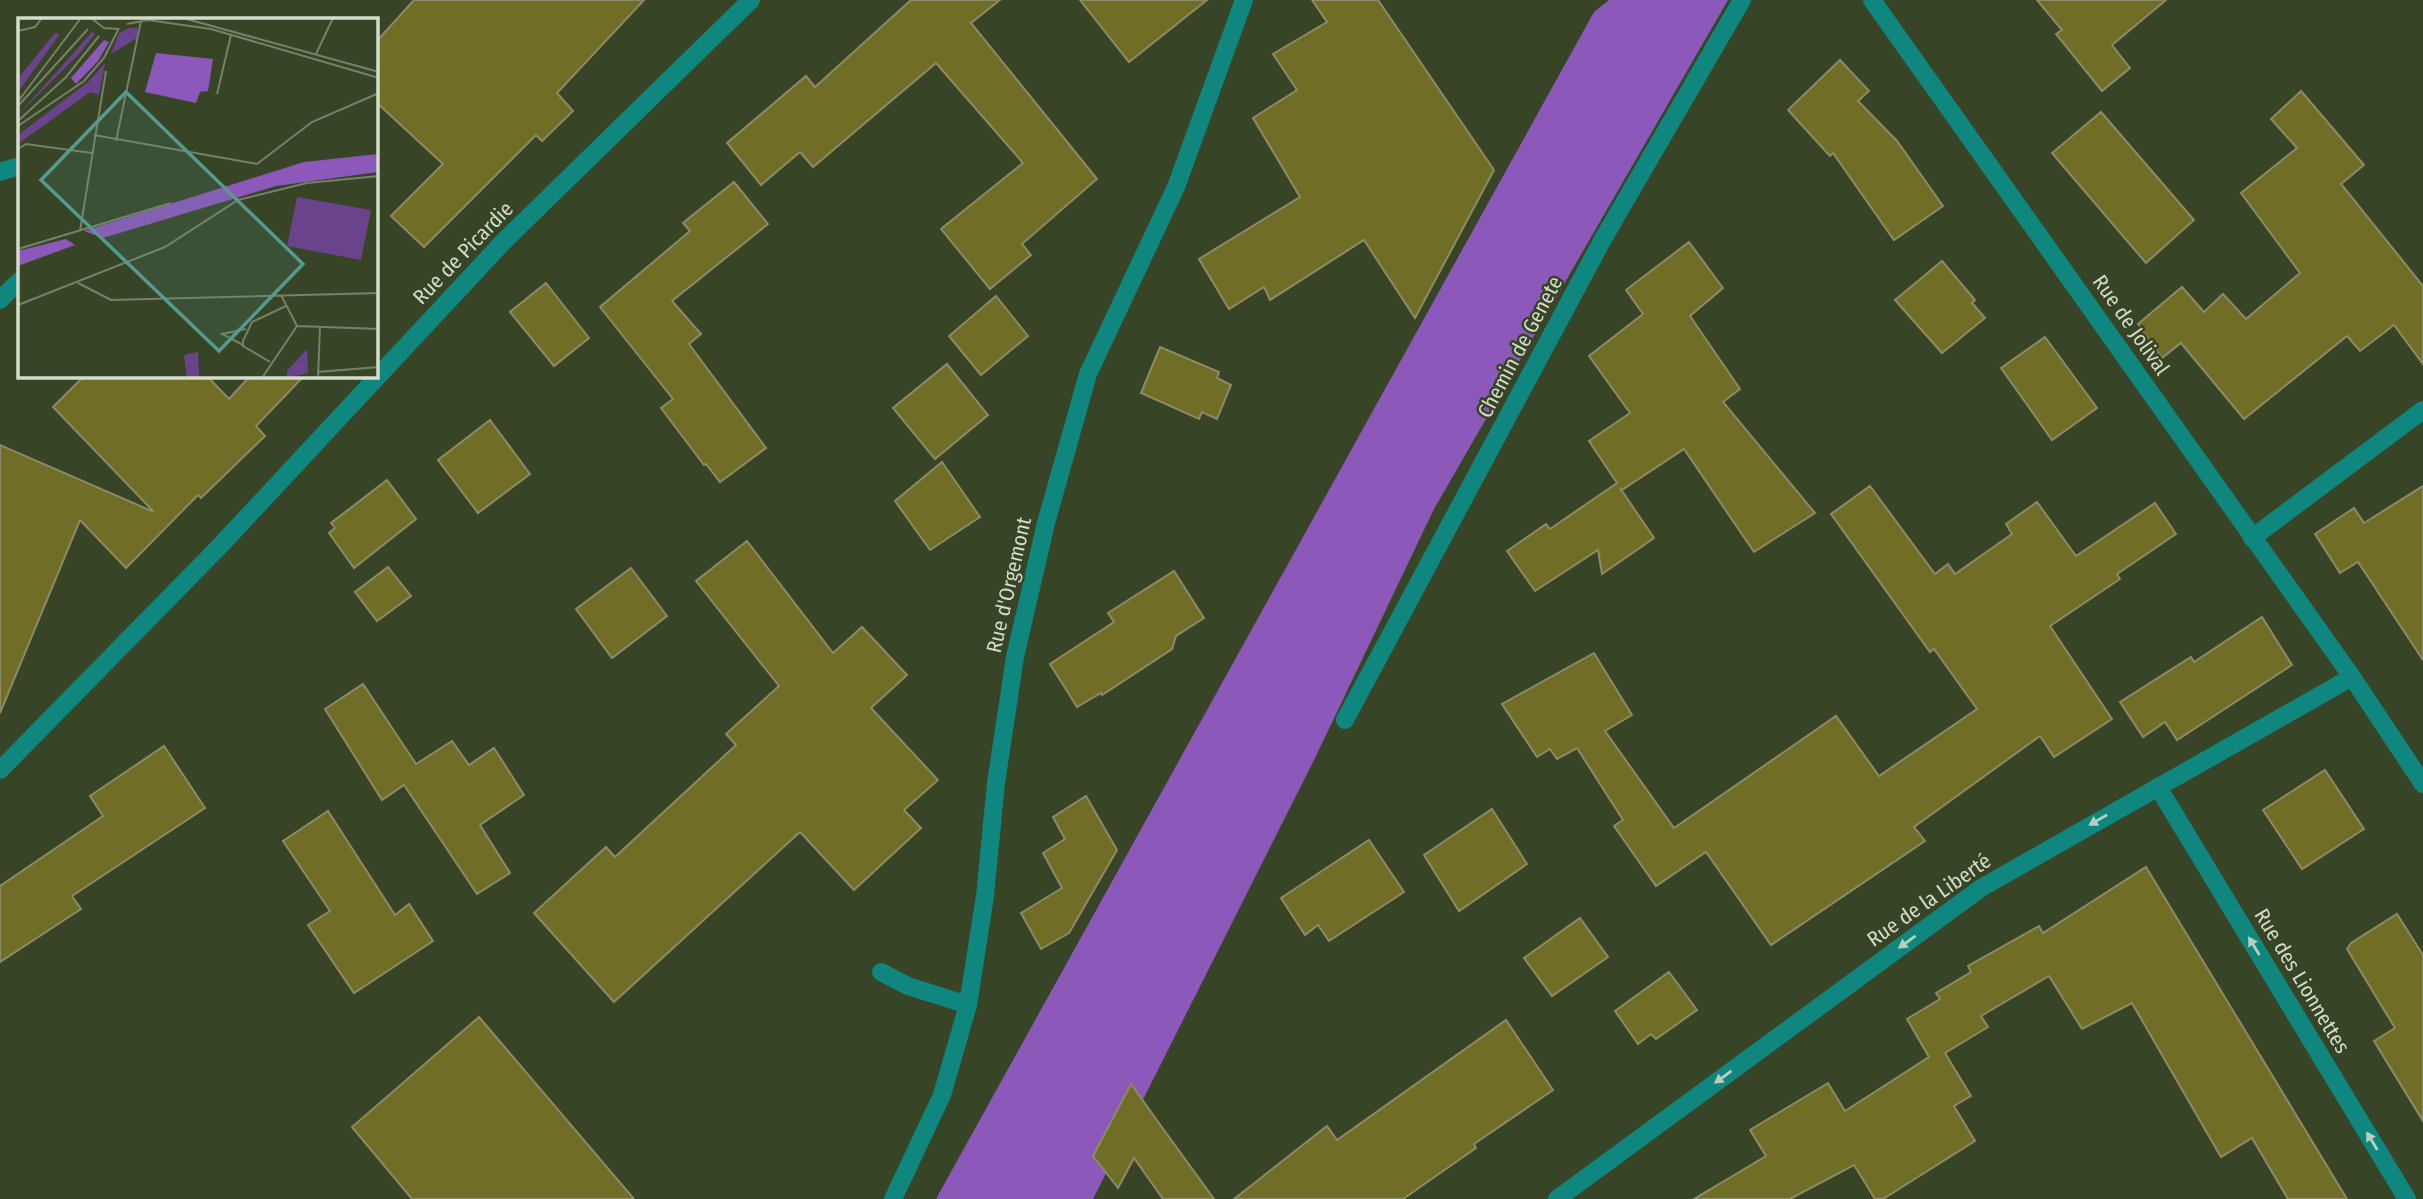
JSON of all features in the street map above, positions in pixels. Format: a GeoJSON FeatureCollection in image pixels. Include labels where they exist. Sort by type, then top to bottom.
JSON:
{"type":"FeatureCollection","features":[{"type":"Feature","properties":{"kind":"street","name":"Rue de Picardie"},"geometry":{"type":"LineString","coordinates":[[378,376],[504,241],[751,0]]}},
{"type":"Feature","properties":{"kind":"street","name":"Rue d'Orgemont"},"geometry":{"type":"LineString","coordinates":[[893,1199],[942,1095],[968,1005],[985,896],[996,783],[1015,657],[1046,523],[1088,374],[1176,187],[1244,0]]}},
{"type":"Feature","properties":{"kind":"street","name":"Chemin de Genete"},"geometry":{"type":"LineString","coordinates":[[1345,720],[1603,239],[1742,0]]}},
{"type":"Feature","properties":{"kind":"street","name":"Rue de Jolival"},"geometry":{"type":"LineString","coordinates":[[1872,0],[2352,677],[2423,784]]}},
{"type":"Feature","properties":{"kind":"street"},"geometry":{"type":"LineString","coordinates":[[0,172],[18,166]]}},
{"type":"Feature","properties":{"kind":"street"},"geometry":{"type":"LineString","coordinates":[[0,300],[18,282]]}},
{"type":"Feature","properties":{"kind":"street","name":"Rue de Picardie"},"geometry":{"type":"LineString","coordinates":[[0,770],[218,548],[376,378]]}},
{"type":"Feature","properties":{"kind":"street"},"geometry":{"type":"LineString","coordinates":[[2252,538],[2423,410]]}},
{"type":"Feature","properties":{"kind":"street","name":"Rue de la Liberté"},"geometry":{"type":"LineString","coordinates":[[1556,1199],[1980,888],[2352,677]]}},
{"type":"Feature","properties":{"kind":"street","name":"Rue des Lionnettes"},"geometry":{"type":"LineString","coordinates":[[2158,787],[2407,1199]]}},
{"type":"Feature","properties":{"kind":"street"},"geometry":{"type":"LineString","coordinates":[[881,972],[908,986],[968,1005]]}},
{"type":"Feature","properties":{"kind":"shaded area"},"geometry":{"type":"Polygon","coordinates":[[[1609,0],[1728,0],[1434,509],[1315,758],[1093,1199],[936,1199],[1594,12],[1609,0]]]}},
{"type":"Feature","properties":{"kind":"building"},"geometry":{"type":"Polygon","coordinates":[[[414,0],[644,0],[557,93],[573,111],[542,141],[536,135],[424,247],[391,216],[443,164],[378,104],[378,40],[414,0]]]}},
{"type":"Feature","properties":{"kind":"building"},"geometry":{"type":"Polygon","coordinates":[[[911,0],[1000,0],[971,23],[1097,179],[1022,244],[1031,255],[990,289],[941,229],[1023,163],[936,63],[813,167],[800,152],[761,185],[727,143],[806,76],[815,87],[911,0]]]}},
{"type":"Feature","properties":{"kind":"building"},"geometry":{"type":"Polygon","coordinates":[[[1080,0],[1207,0],[1129,62],[1080,0]]]}},
{"type":"Feature","properties":{"kind":"building"},"geometry":{"type":"Polygon","coordinates":[[[1312,0],[1378,0],[1494,170],[1415,318],[1364,240],[1270,300],[1264,287],[1229,309],[1199,259],[1300,197],[1253,118],[1297,90],[1273,54],[1327,22],[1312,0]]]}},
{"type":"Feature","properties":{"kind":"building"},"geometry":{"type":"Polygon","coordinates":[[[2037,0],[2166,0],[2112,45],[2130,68],[2102,91],[2056,34],[2062,30],[2037,0]]]}},
{"type":"Feature","properties":{"kind":"building"},"geometry":{"type":"Polygon","coordinates":[[[1840,60],[1869,91],[1858,101],[1897,141],[1943,206],[1894,240],[1833,153],[1830,156],[1788,110],[1840,60]]]}},
{"type":"Feature","properties":{"kind":"building"},"geometry":{"type":"Polygon","coordinates":[[[2301,91],[2364,165],[2341,184],[2423,286],[2423,364],[2394,325],[2360,351],[2347,336],[2244,419],[2181,343],[2162,358],[2138,324],[2182,287],[2204,312],[2223,294],[2246,319],[2300,273],[2241,193],[2297,148],[2271,119],[2301,91]]]}},
{"type":"Feature","properties":{"kind":"building"},"geometry":{"type":"Polygon","coordinates":[[[2101,112],[2194,220],[2146,263],[2052,153],[2101,112]]]}},
{"type":"Feature","properties":{"kind":"building"},"geometry":{"type":"Polygon","coordinates":[[[734,182],[768,224],[672,301],[701,334],[689,344],[766,448],[720,482],[661,408],[673,399],[600,307],[690,231],[683,223],[734,182]]]}},
{"type":"Feature","properties":{"kind":"building"},"geometry":{"type":"Polygon","coordinates":[[[1689,242],[1723,288],[1690,316],[1740,389],[1723,402],[1815,513],[1754,552],[1684,449],[1622,490],[1620,488],[1654,538],[1602,574],[1598,550],[1535,591],[1507,551],[1546,524],[1550,529],[1617,483],[1589,441],[1630,413],[1589,356],[1643,314],[1626,290],[1689,242]]]}},
{"type":"Feature","properties":{"kind":"building"},"geometry":{"type":"Polygon","coordinates":[[[1942,261],[1975,300],[1972,303],[1985,318],[1942,353],[1895,300],[1942,261]]]}},
{"type":"Feature","properties":{"kind":"building"},"geometry":{"type":"Polygon","coordinates":[[[546,283],[589,338],[554,366],[510,312],[546,283]]]}},
{"type":"Feature","properties":{"kind":"building"},"geometry":{"type":"Polygon","coordinates":[[[996,296],[1028,336],[981,375],[949,336],[996,296]]]}},
{"type":"Feature","properties":{"kind":"building"},"geometry":{"type":"Polygon","coordinates":[[[2045,337],[2097,408],[2052,440],[2001,368],[2045,337]]]}},
{"type":"Feature","properties":{"kind":"building"},"geometry":{"type":"Polygon","coordinates":[[[1160,347],[1219,372],[1217,378],[1231,385],[1217,419],[1202,412],[1199,419],[1141,393],[1160,347]]]}},
{"type":"Feature","properties":{"kind":"building"},"geometry":{"type":"Polygon","coordinates":[[[947,364],[988,415],[935,459],[893,408],[947,364]]]}},
{"type":"Feature","properties":{"kind":"building"},"geometry":{"type":"Polygon","coordinates":[[[82,378],[209,378],[229,399],[248,378],[302,378],[256,426],[265,436],[201,498],[198,495],[126,568],[80,520],[0,713],[0,445],[154,512],[53,407],[82,378]]]}},
{"type":"Feature","properties":{"kind":"building"},"geometry":{"type":"Polygon","coordinates":[[[490,420],[530,474],[478,513],[438,460],[490,420]]]}},
{"type":"Feature","properties":{"kind":"building"},"geometry":{"type":"Polygon","coordinates":[[[942,462],[980,517],[930,550],[895,501],[942,462]]]}},
{"type":"Feature","properties":{"kind":"building"},"geometry":{"type":"Polygon","coordinates":[[[387,480],[416,519],[354,568],[329,533],[335,528],[331,523],[387,480]]]}},
{"type":"Feature","properties":{"kind":"building"},"geometry":{"type":"Polygon","coordinates":[[[1870,486],[1935,574],[1948,564],[1955,574],[2012,534],[2006,524],[2037,502],[2076,556],[2155,503],[2176,534],[2117,574],[2120,579],[2050,626],[2112,719],[2054,757],[2040,736],[1914,827],[1925,841],[1771,945],[1706,852],[1656,886],[1614,826],[1623,820],[1577,748],[1557,759],[1550,749],[1537,757],[1502,704],[1594,653],[1632,715],[1605,731],[1674,828],[1836,716],[1879,776],[1977,709],[1934,649],[1930,652],[1831,514],[1870,486]]]}},
{"type":"Feature","properties":{"kind":"building"},"geometry":{"type":"Polygon","coordinates":[[[2423,486],[2423,660],[2358,562],[2340,573],[2315,534],[2354,508],[2364,523],[2423,486]]]}},
{"type":"Feature","properties":{"kind":"building"},"geometry":{"type":"Polygon","coordinates":[[[747,541],[833,653],[862,627],[907,675],[871,708],[938,780],[904,810],[921,828],[854,890],[800,832],[614,1002],[534,913],[606,847],[615,857],[736,745],[726,734],[779,686],[696,581],[747,541]]]}},
{"type":"Feature","properties":{"kind":"building"},"geometry":{"type":"Polygon","coordinates":[[[388,567],[411,596],[377,621],[355,592],[388,567]]]}},
{"type":"Feature","properties":{"kind":"building"},"geometry":{"type":"Polygon","coordinates":[[[631,568],[667,616],[612,658],[576,609],[631,568]]]}},
{"type":"Feature","properties":{"kind":"building"},"geometry":{"type":"Polygon","coordinates":[[[1174,571],[1204,618],[1176,636],[1172,649],[1102,695],[1101,693],[1077,707],[1050,664],[1114,622],[1108,613],[1174,571]]]}},
{"type":"Feature","properties":{"kind":"building"},"geometry":{"type":"Polygon","coordinates":[[[2262,617],[2292,665],[2177,740],[2165,722],[2143,737],[2120,702],[2191,657],[2194,662],[2262,617]]]}},
{"type":"Feature","properties":{"kind":"building"},"geometry":{"type":"Polygon","coordinates":[[[363,684],[416,764],[452,741],[469,765],[494,748],[524,795],[480,825],[510,873],[477,894],[404,785],[382,800],[325,709],[363,684]]]}},
{"type":"Feature","properties":{"kind":"building"},"geometry":{"type":"Polygon","coordinates":[[[164,746],[205,808],[72,896],[81,909],[0,962],[0,886],[103,816],[90,796],[164,746]]]}},
{"type":"Feature","properties":{"kind":"building"},"geometry":{"type":"Polygon","coordinates":[[[2325,770],[2364,829],[2302,869],[2263,810],[2325,770]]]}},
{"type":"Feature","properties":{"kind":"building"},"geometry":{"type":"Polygon","coordinates":[[[1086,796],[1117,850],[1069,933],[1041,949],[1021,913],[1062,888],[1043,853],[1065,839],[1053,817],[1086,796]]]}},
{"type":"Feature","properties":{"kind":"building"},"geometry":{"type":"Polygon","coordinates":[[[1492,809],[1527,864],[1459,911],[1424,855],[1492,809]]]}},
{"type":"Feature","properties":{"kind":"building"},"geometry":{"type":"Polygon","coordinates":[[[328,811],[395,915],[409,904],[433,941],[354,993],[308,925],[330,911],[283,841],[328,811]]]}},
{"type":"Feature","properties":{"kind":"building"},"geometry":{"type":"Polygon","coordinates":[[[1369,840],[1404,892],[1329,941],[1318,925],[1305,935],[1281,898],[1369,840]]]}},
{"type":"Feature","properties":{"kind":"building"},"geometry":{"type":"Polygon","coordinates":[[[2146,867],[2347,1199],[2288,1199],[2252,1138],[2221,1157],[2132,1003],[2082,1029],[2049,976],[1981,1016],[1988,1027],[1945,1053],[1971,1096],[1954,1106],[1975,1141],[1883,1199],[1875,1199],[1854,1165],[1790,1199],[1694,1199],[1766,1156],[1750,1130],[1828,1083],[1845,1111],[1929,1057],[1907,1019],[1940,999],[1936,993],[1971,972],[1968,966],[2039,926],[2043,933],[2146,867]]]}},
{"type":"Feature","properties":{"kind":"building"},"geometry":{"type":"Polygon","coordinates":[[[2397,914],[2423,955],[2423,1121],[2374,1041],[2395,1028],[2347,949],[2351,943],[2397,914]]]}},
{"type":"Feature","properties":{"kind":"building"},"geometry":{"type":"Polygon","coordinates":[[[1580,918],[1608,957],[1552,996],[1524,958],[1580,918]]]}},
{"type":"Feature","properties":{"kind":"building"},"geometry":{"type":"Polygon","coordinates":[[[1669,972],[1697,1010],[1656,1039],[1651,1034],[1638,1044],[1615,1011],[1669,972]]]}},
{"type":"Feature","properties":{"kind":"building"},"geometry":{"type":"Polygon","coordinates":[[[479,1017],[634,1199],[412,1199],[352,1127],[479,1017]]]}},
{"type":"Feature","properties":{"kind":"building"},"geometry":{"type":"Polygon","coordinates":[[[1506,1020],[1553,1090],[1474,1144],[1476,1148],[1403,1199],[1234,1199],[1327,1126],[1337,1140],[1506,1020]]]}},
{"type":"Feature","properties":{"kind":"building"},"geometry":{"type":"Polygon","coordinates":[[[1131,1084],[1214,1199],[1163,1199],[1134,1158],[1118,1188],[1093,1156],[1131,1084]]]}}]}
